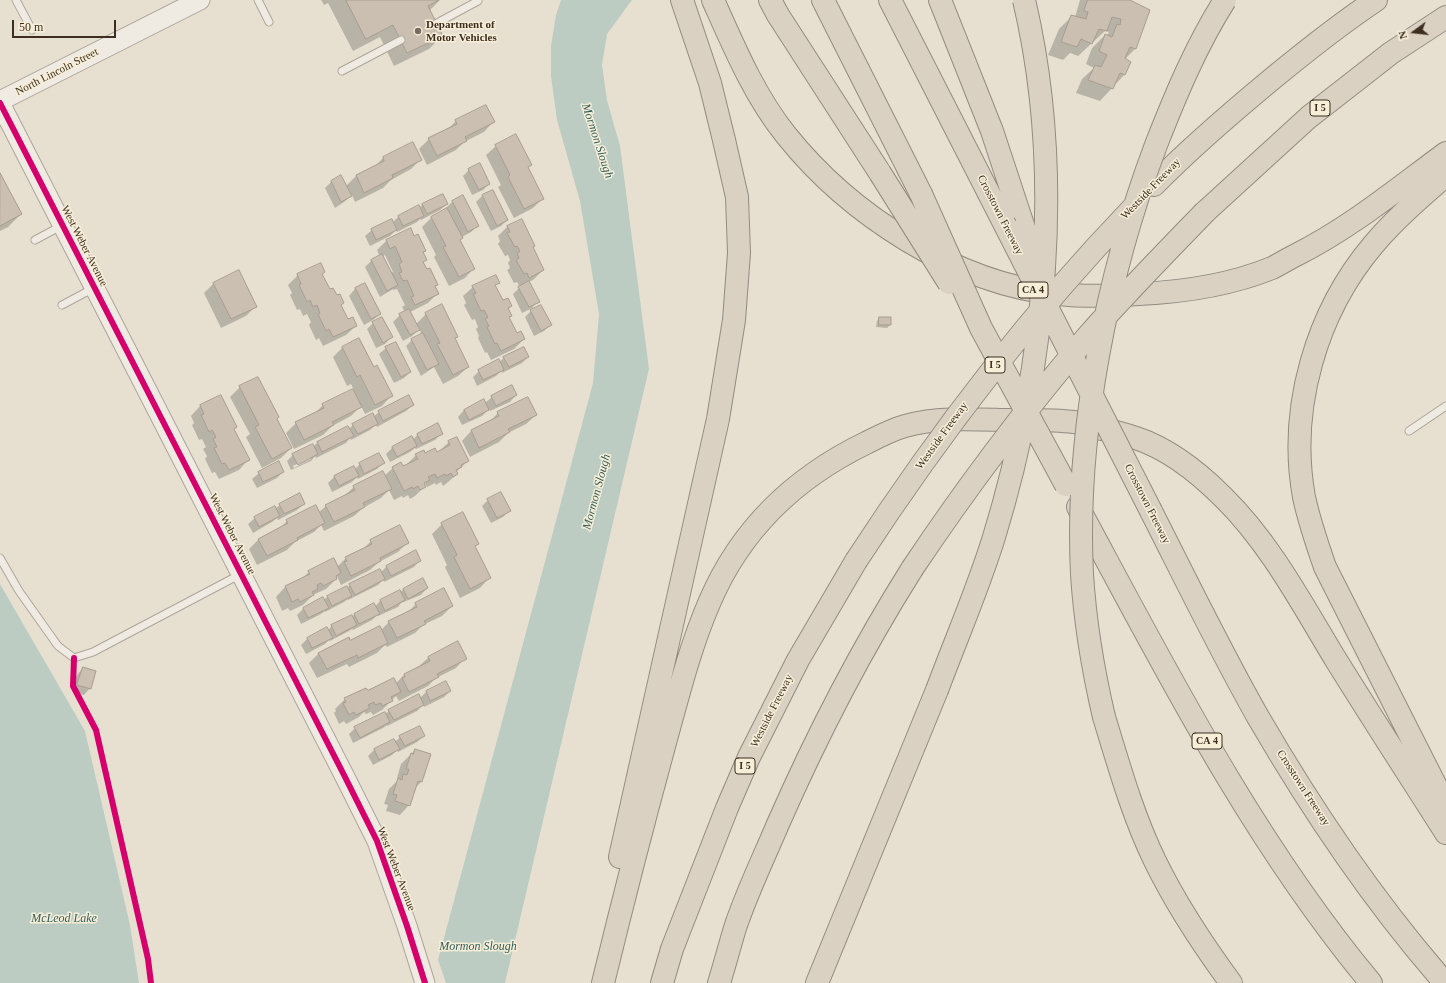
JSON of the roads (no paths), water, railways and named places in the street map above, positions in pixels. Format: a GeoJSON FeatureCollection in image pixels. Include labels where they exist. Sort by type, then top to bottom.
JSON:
{"type":"FeatureCollection","features":[{"type":"Feature","properties":{"kind":"highway"},"geometry":{"type":"LineString","coordinates":[[593,983],[619,860],[718,419],[734,320],[739,253],[737,197],[710,83],[682,0]]}},
{"type":"Feature","properties":{"kind":"highway","name":"CA 4"},"geometry":{"type":"LineString","coordinates":[[712,0],[750,81],[770,113],[802,154],[835,188],[883,225],[912,244],[950,263],[992,280],[1024,289],[1058,294],[1103,296],[1168,293],[1202,287],[1243,277],[1273,267],[1310,248],[1346,226],[1446,153]]}},
{"type":"Feature","properties":{"kind":"highway"},"geometry":{"type":"LineString","coordinates":[[770,0],[951,286],[981,328]]}},
{"type":"Feature","properties":{"kind":"highway","name":"CA 4"},"geometry":{"type":"LineString","coordinates":[[823,0],[922,194],[981,328],[1167,671],[1232,784],[1288,872],[1315,911],[1371,983]]}},
{"type":"Feature","properties":{"kind":"highway","name":"Crosstown Freeway"},"geometry":{"type":"LineString","coordinates":[[890,0],[1014,225],[1063,341],[1210,628],[1258,716],[1319,815],[1404,934],[1445,983]]}},
{"type":"Feature","properties":{"kind":"highway"},"geometry":{"type":"LineString","coordinates":[[940,0],[992,131],[1014,225]]}},
{"type":"Feature","properties":{"kind":"highway"},"geometry":{"type":"LineString","coordinates":[[817,983],[937,690],[979,580],[1006,494],[1026,404],[1039,324],[1046,226],[1042,100],[1037,64],[1024,0]]}},
{"type":"Feature","properties":{"kind":"highway"},"geometry":{"type":"LineString","coordinates":[[1225,0],[1211,22],[1184,75],[1151,158],[1139,193],[1115,278],[1102,335],[1094,380],[1088,427],[1081,516],[1082,573],[1094,676],[1104,718],[1130,802],[1155,861],[1192,927],[1231,983]]}},
{"type":"Feature","properties":{"kind":"highway","name":"Westside Freeway"},"geometry":{"type":"LineString","coordinates":[[662,983],[672,949],[727,808],[749,757],[798,660],[856,561],[924,461],[996,364],[1073,273],[1154,185],[1183,156],[1302,54],[1376,0]]}},
{"type":"Feature","properties":{"kind":"highway","name":"I 5"},"geometry":{"type":"LineString","coordinates":[[719,983],[736,925],[802,768],[860,657],[889,606],[912,569],[979,473],[1051,380],[1126,294],[1205,212],[1309,116],[1392,53],[1446,17]]}},
{"type":"Feature","properties":{"kind":"highway"},"geometry":{"type":"LineString","coordinates":[[1446,175],[1406,210],[1374,244],[1354,270],[1336,301],[1323,327],[1311,364],[1304,394],[1300,441],[1300,463],[1304,496],[1314,538],[1325,567],[1446,806]]}},
{"type":"Feature","properties":{"kind":"highway"},"geometry":{"type":"LineString","coordinates":[[603,983],[640,834],[682,680],[710,600],[728,566],[743,543],[780,499],[822,467],[847,452],[882,435],[904,426],[923,422],[965,419],[1072,422],[1132,436],[1152,444],[1174,456],[1224,498],[1268,550],[1357,695],[1446,833]]}},
{"type":"Feature","properties":{"kind":"street","name":"North Lincoln Street"},"geometry":{"type":"LineString","coordinates":[[0,102],[200,0]]}},
{"type":"Feature","properties":{"kind":"street","name":"West Weber Avenue"},"geometry":{"type":"LineString","coordinates":[[0,102],[376,841],[407,926],[425,983]]}},
{"type":"Feature","properties":{"kind":"lane"},"geometry":{"type":"LineString","coordinates":[[16,0],[32,30]]}},
{"type":"Feature","properties":{"kind":"lane"},"geometry":{"type":"LineString","coordinates":[[258,0],[270,22]]}},
{"type":"Feature","properties":{"kind":"lane"},"geometry":{"type":"LineString","coordinates":[[437,23],[478,1]]}},
{"type":"Feature","properties":{"kind":"lane"},"geometry":{"type":"LineString","coordinates":[[342,72],[401,40]]}},
{"type":"Feature","properties":{"kind":"lane"},"geometry":{"type":"LineString","coordinates":[[35,240],[63,225]]}},
{"type":"Feature","properties":{"kind":"lane"},"geometry":{"type":"LineString","coordinates":[[62,305],[95,288]]}},
{"type":"Feature","properties":{"kind":"lane"},"geometry":{"type":"LineString","coordinates":[[1409,431],[1446,406]]}},
{"type":"Feature","properties":{"kind":"lane"},"geometry":{"type":"LineString","coordinates":[[0,558],[20,591],[58,646],[74,658],[93,652],[241,574]]}},
{"type":"Feature","properties":{"kind":"water","name":"Mormon Slough"},"geometry":{"type":"Polygon","coordinates":[[[561,0],[632,0],[607,34],[602,65],[607,100],[620,146],[649,369],[505,983],[446,983],[438,960],[593,383],[599,314],[580,201],[557,120],[551,76],[551,46],[556,15],[561,0]]]}},
{"type":"Feature","properties":{"kind":"water","name":"McLeod Lake"},"geometry":{"type":"Polygon","coordinates":[[[0,584],[85,731],[130,925],[139,983],[0,983],[0,584]]]}},
{"type":"Feature","properties":{"kind":"place","name":"Department of Motor Vehicles"},"geometry":{"type":"Point","coordinates":[418,31]}}]}
